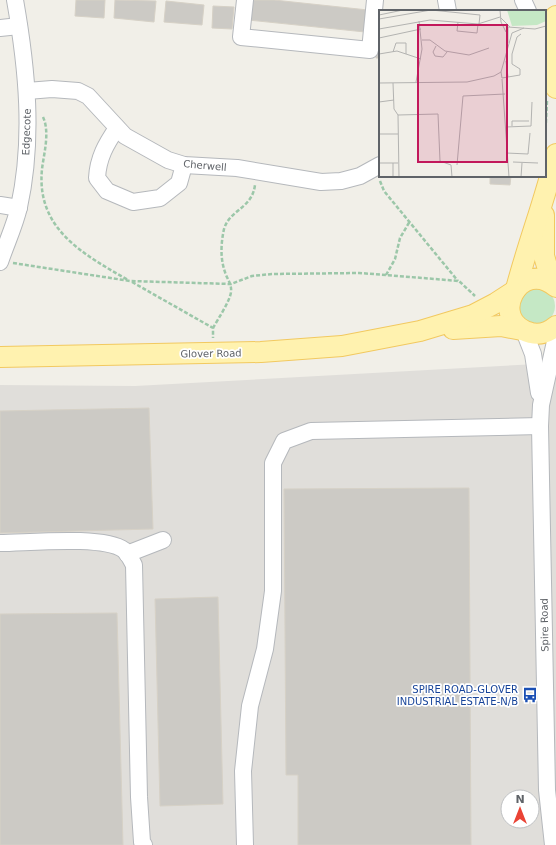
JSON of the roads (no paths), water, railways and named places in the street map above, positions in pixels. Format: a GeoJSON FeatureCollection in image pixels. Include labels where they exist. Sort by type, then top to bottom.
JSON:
{"type":"FeatureCollection","features":[{"type":"Feature","properties":{"kind":"main road"},"geometry":{"type":"LineString","coordinates":[[551,91],[550,44],[548,30],[551,21],[556,16]]}},
{"type":"Feature","properties":{"kind":"main road"},"geometry":{"type":"LineString","coordinates":[[523,330],[512,318],[509,304],[530,238],[545,198],[556,154]]}},
{"type":"Feature","properties":{"kind":"main road"},"geometry":{"type":"LineString","coordinates":[[545,198],[544,256],[555,286]]}},
{"type":"Feature","properties":{"kind":"main road","name":"Glover Road"},"geometry":{"type":"LineString","coordinates":[[420,331],[485,310],[522,283],[532,280],[544,280],[555,286]]}},
{"type":"Feature","properties":{"kind":"main road","name":"Glover Road"},"geometry":{"type":"LineString","coordinates":[[0,356],[214,354],[308,350],[342,346],[420,331],[490,326],[542,334],[556,326]]}},
{"type":"Feature","properties":{"kind":"street","name":"Edgecote"},"geometry":{"type":"LineString","coordinates":[[0,261],[19,208],[34,90],[15,0]]}},
{"type":"Feature","properties":{"kind":"street"},"geometry":{"type":"LineString","coordinates":[[246,0],[241,37],[370,50],[375,0]]}},
{"type":"Feature","properties":{"kind":"street"},"geometry":{"type":"LineString","coordinates":[[446,0],[448,10]]}},
{"type":"Feature","properties":{"kind":"street"},"geometry":{"type":"LineString","coordinates":[[523,0],[528,10]]}},
{"type":"Feature","properties":{"kind":"street"},"geometry":{"type":"LineString","coordinates":[[0,28],[20,26]]}},
{"type":"Feature","properties":{"kind":"street","name":"Cherwell"},"geometry":{"type":"LineString","coordinates":[[34,90],[66,89],[78,91],[88,96],[125,136],[168,160],[184,164],[257,171],[321,182],[341,181],[360,176],[378,166]]}},
{"type":"Feature","properties":{"kind":"street"},"geometry":{"type":"LineString","coordinates":[[117,128],[104,148],[97,166],[96,178],[107,191],[134,202],[160,198],[179,183],[184,164]]}},
{"type":"Feature","properties":{"kind":"street"},"geometry":{"type":"LineString","coordinates":[[0,205],[19,208]]}},
{"type":"Feature","properties":{"kind":"street","name":"Spire Road"},"geometry":{"type":"LineString","coordinates":[[523,330],[533,354],[541,405]]}},
{"type":"Feature","properties":{"kind":"street","name":"Spire Road"},"geometry":{"type":"LineString","coordinates":[[553,845],[551,790],[550,627],[540,426],[541,405],[556,337]]}},
{"type":"Feature","properties":{"kind":"street"},"geometry":{"type":"LineString","coordinates":[[245,845],[243,771],[250,706],[266,649],[273,591],[273,463],[284,441],[311,431],[540,426]]}},
{"type":"Feature","properties":{"kind":"street"},"geometry":{"type":"LineString","coordinates":[[127,554],[163,540]]}},
{"type":"Feature","properties":{"kind":"street"},"geometry":{"type":"LineString","coordinates":[[0,543],[94,541],[110,544],[124,550],[134,565],[139,797],[142,842],[144,845]]}},
{"type":"Feature","properties":{"kind":"place","name":"SPIRE ROAD-GLOVER INDUSTRIAL ESTATE-N/B"},"geometry":{"type":"Point","coordinates":[530,695]}}]}
